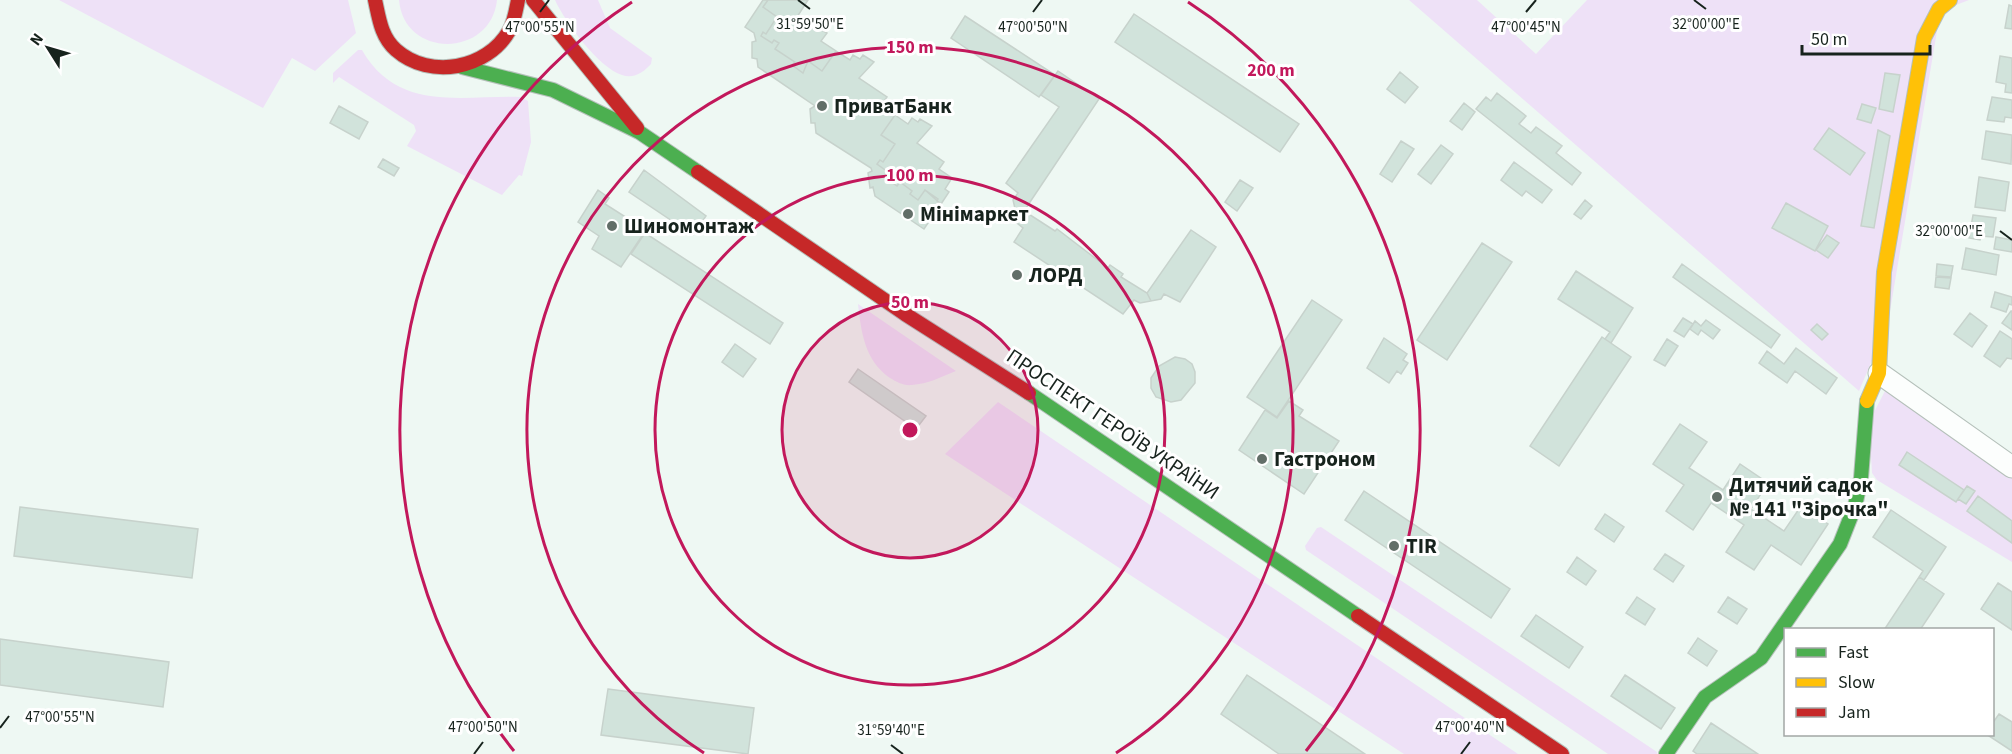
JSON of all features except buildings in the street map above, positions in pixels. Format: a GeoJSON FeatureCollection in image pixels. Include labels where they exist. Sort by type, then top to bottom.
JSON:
{"type":"FeatureCollection","features":[{"type":"Feature","properties":{"kind":"main road"},"geometry":{"type":"LineString","coordinates":[[374,2],[383,32],[404,55],[431,67],[462,67],[492,52],[504,40],[513,25],[518,0]]}},
{"type":"Feature","properties":{"kind":"main road","name":"ПРОСПЕКТ ГЕРОЇВ УКРАЇНИ"},"geometry":{"type":"LineString","coordinates":[[533,0],[563,41],[627,112],[639,132]]}},
{"type":"Feature","properties":{"kind":"main road"},"geometry":{"type":"LineString","coordinates":[[1666,754],[1705,698],[1761,658],[1840,544],[1855,506],[1861,478],[1868,398],[1879,373],[1884,272],[1924,38],[1944,4]]}},
{"type":"Feature","properties":{"kind":"main road","name":"ПРОСПЕКТ ГЕРОЇВ УКРАЇНИ"},"geometry":{"type":"LineString","coordinates":[[462,67],[510,77],[553,90],[639,132],[904,314],[1018,385],[1562,754]]}},
{"type":"Feature","properties":{"kind":"street"},"geometry":{"type":"LineString","coordinates":[[1879,373],[2012,467]]}},
{"type":"Feature","properties":{"kind":"shaded area"},"geometry":{"type":"Polygon","coordinates":[[[59,0],[348,0],[356,33],[315,71],[292,58],[263,108],[59,0]]]}},
{"type":"Feature","properties":{"kind":"shaded area"},"geometry":{"type":"Polygon","coordinates":[[[399,0],[497,0],[491,19],[480,33],[465,41],[448,44],[431,41],[416,33],[404,19],[399,0]]]}},
{"type":"Feature","properties":{"kind":"shaded area"},"geometry":{"type":"Polygon","coordinates":[[[555,0],[598,0],[610,28],[652,58],[651,64],[642,72],[631,76],[613,71],[584,43],[566,20],[555,0]]]}},
{"type":"Feature","properties":{"kind":"shaded area"},"geometry":{"type":"Polygon","coordinates":[[[1409,0],[1477,0],[1536,54],[1587,0],[1969,0],[1956,5],[1939,19],[1888,323],[1859,391],[1409,0]]]}},
{"type":"Feature","properties":{"kind":"shaded area"},"geometry":{"type":"Polygon","coordinates":[[[358,50],[362,50],[377,70],[394,84],[413,92],[454,98],[520,97],[528,101],[531,142],[522,176],[519,175],[502,195],[407,146],[416,131],[414,125],[339,77],[333,83],[333,73],[358,50]]]}},
{"type":"Feature","properties":{"kind":"shaded area"},"geometry":{"type":"Polygon","coordinates":[[[858,304],[956,371],[929,382],[912,385],[890,378],[875,363],[866,345],[858,304]]]}},
{"type":"Feature","properties":{"kind":"shaded area"},"geometry":{"type":"Polygon","coordinates":[[[1885,391],[1893,392],[2012,476],[2012,562],[1877,480],[1872,473],[1869,422],[1885,391]]]}},
{"type":"Feature","properties":{"kind":"shaded area"},"geometry":{"type":"Polygon","coordinates":[[[998,402],[1518,754],[1404,754],[945,454],[998,402]]]}},
{"type":"Feature","properties":{"kind":"shaded area"},"geometry":{"type":"Polygon","coordinates":[[[1321,527],[1657,754],[1608,754],[1306,550],[1305,546],[1317,528],[1321,527]]]}},
{"type":"Feature","properties":{"kind":"traffic: fast"},"geometry":{"type":"LineString","coordinates":[[462,67],[553,90],[639,132],[698,172]]}},
{"type":"Feature","properties":{"kind":"traffic: fast"},"geometry":{"type":"LineString","coordinates":[[1029,393],[1358,616]]}},
{"type":"Feature","properties":{"kind":"traffic: fast"},"geometry":{"type":"LineString","coordinates":[[1666,754],[1705,697],[1761,658],[1840,544],[1855,506],[1861,478],[1867,401]]}},
{"type":"Feature","properties":{"kind":"traffic: slow"},"geometry":{"type":"LineString","coordinates":[[1867,401],[1879,373],[1884,272],[1924,38],[1939,9],[1950,0]]}},
{"type":"Feature","properties":{"kind":"traffic: jam"},"geometry":{"type":"LineString","coordinates":[[375,0],[381,27],[391,45],[410,59],[425,65],[441,67],[473,62],[499,44],[511,28],[518,0]]}},
{"type":"Feature","properties":{"kind":"traffic: jam"},"geometry":{"type":"LineString","coordinates":[[533,0],[637,128]]}},
{"type":"Feature","properties":{"kind":"traffic: jam"},"geometry":{"type":"LineString","coordinates":[[698,172],[905,314],[1029,393]]}},
{"type":"Feature","properties":{"kind":"traffic: jam"},"geometry":{"type":"LineString","coordinates":[[1358,616],[1562,754]]}},
{"type":"Feature","properties":{"kind":"place","name":"ПриватБанк"},"geometry":{"type":"Point","coordinates":[822,106]}},
{"type":"Feature","properties":{"kind":"place","name":"Мінімаркет"},"geometry":{"type":"Point","coordinates":[908,214]}},
{"type":"Feature","properties":{"kind":"place","name":"Шиномонтаж"},"geometry":{"type":"Point","coordinates":[612,226]}},
{"type":"Feature","properties":{"kind":"place","name":"ЛОРД"},"geometry":{"type":"Point","coordinates":[1017,275]}},
{"type":"Feature","properties":{"kind":"place","name":"Гастроном"},"geometry":{"type":"Point","coordinates":[1262,459]}},
{"type":"Feature","properties":{"kind":"place","name":"Дитячий садок № 141 \"Зірочка\""},"geometry":{"type":"Point","coordinates":[1717,497]}},
{"type":"Feature","properties":{"kind":"place","name":"TIR"},"geometry":{"type":"Point","coordinates":[1394,546]}}]}
